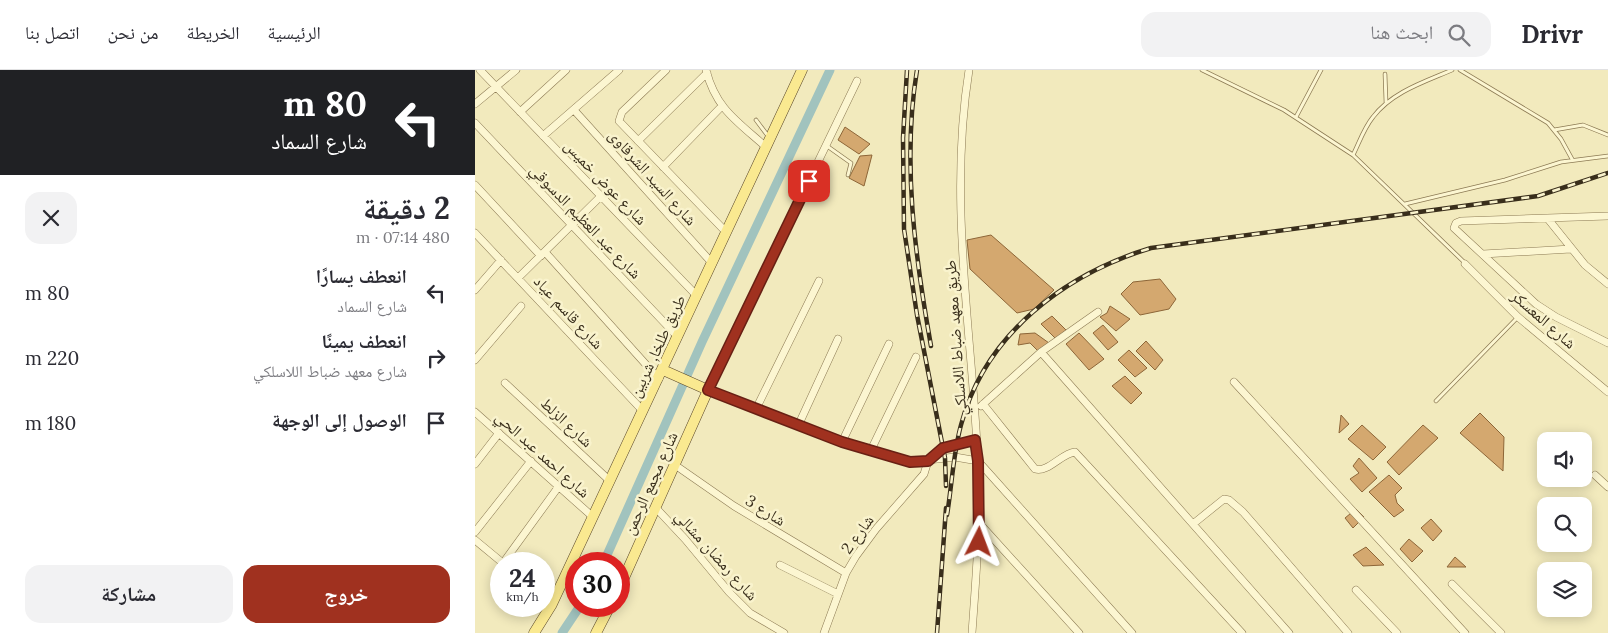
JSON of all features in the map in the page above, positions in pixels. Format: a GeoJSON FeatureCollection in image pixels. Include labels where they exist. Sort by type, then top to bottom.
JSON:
{"type":"FeatureCollection","features":[{"type":"Feature","properties":{"kind":"main road","name":"طريق طلخا, شربين"},"geometry":{"type":"LineString","coordinates":[[555,598],[802,70]]}},
{"type":"Feature","properties":{"kind":"main road"},"geometry":{"type":"LineString","coordinates":[[661,374],[674,375],[704,388]]}},
{"type":"Feature","properties":{"kind":"main road","name":"شارع مجمع الرحمن"},"geometry":{"type":"LineString","coordinates":[[630,565],[675,465],[704,388]]}},
{"type":"Feature","properties":{"kind":"main road","name":"طريق طلخا, شربين"},"geometry":{"type":"LineString","coordinates":[[534,633],[544,617]]}},
{"type":"Feature","properties":{"kind":"main road"},"geometry":{"type":"LineString","coordinates":[[596,633],[604,617]]}},
{"type":"Feature","properties":{"kind":"street","name":"شارع عوض خميس"},"geometry":{"type":"LineString","coordinates":[[481,70],[697,296]]}},
{"type":"Feature","properties":{"kind":"street"},"geometry":{"type":"LineString","coordinates":[[475,104],[516,70]]}},
{"type":"Feature","properties":{"kind":"street"},"geometry":{"type":"LineString","coordinates":[[520,112],[566,70]]}},
{"type":"Feature","properties":{"kind":"street"},"geometry":{"type":"LineString","coordinates":[[543,136],[619,70]]}},
{"type":"Feature","properties":{"kind":"street"},"geometry":{"type":"LineString","coordinates":[[666,70],[622,112],[619,121],[726,232]]}},
{"type":"Feature","properties":{"kind":"street","name":"طريق معهد ضباط اللاسلكي"},"geometry":{"type":"LineString","coordinates":[[969,70],[962,142],[960,200],[961,241],[975,411],[974,440],[977,460],[980,524],[972,633]]}},
{"type":"Feature","properties":{"kind":"street"},"geometry":{"type":"LineString","coordinates":[[638,141],[707,71],[721,107],[768,142]]}},
{"type":"Feature","properties":{"kind":"street"},"geometry":{"type":"LineString","coordinates":[[857,81],[704,388],[842,442],[910,462],[958,457],[977,460],[1131,633]]}},
{"type":"Feature","properties":{"kind":"street"},"geometry":{"type":"LineString","coordinates":[[663,167],[721,107]]}},
{"type":"Feature","properties":{"kind":"street","name":"شارع السيد الشرقاوى"},"geometry":{"type":"LineString","coordinates":[[574,110],[712,263]]}},
{"type":"Feature","properties":{"kind":"street","name":"شارع عبد العظيم الدسوقي"},"geometry":{"type":"LineString","coordinates":[[475,123],[678,337]]}},
{"type":"Feature","properties":{"kind":"street"},"geometry":{"type":"LineString","coordinates":[[475,185],[661,374]]}},
{"type":"Feature","properties":{"kind":"street"},"geometry":{"type":"LineString","coordinates":[[518,278],[601,196]]}},
{"type":"Feature","properties":{"kind":"street"},"geometry":{"type":"LineString","coordinates":[[1608,216],[1456,223],[1455,230],[1545,311],[1608,343]]}},
{"type":"Feature","properties":{"kind":"street"},"geometry":{"type":"LineString","coordinates":[[1548,220],[1590,270],[1608,284]]}},
{"type":"Feature","properties":{"kind":"street","name":"شارع قاسم عياد"},"geometry":{"type":"LineString","coordinates":[[475,233],[643,411]]}},
{"type":"Feature","properties":{"kind":"street"},"geometry":{"type":"LineString","coordinates":[[1483,254],[1571,249]]}},
{"type":"Feature","properties":{"kind":"street"},"geometry":{"type":"LineString","coordinates":[[475,290],[501,260]]}},
{"type":"Feature","properties":{"kind":"street","name":"شارع المعسكر"},"geometry":{"type":"LineString","coordinates":[[1465,264],[1518,317],[1608,392]]}},
{"type":"Feature","properties":{"kind":"street"},"geometry":{"type":"LineString","coordinates":[[756,409],[819,282]]}},
{"type":"Feature","properties":{"kind":"street"},"geometry":{"type":"LineString","coordinates":[[475,360],[521,306]]}},
{"type":"Feature","properties":{"kind":"street"},"geometry":{"type":"LineString","coordinates":[[975,411],[1041,352],[1099,312]]}},
{"type":"Feature","properties":{"kind":"street"},"geometry":{"type":"LineString","coordinates":[[799,426],[838,339]]}},
{"type":"Feature","properties":{"kind":"street"},"geometry":{"type":"LineString","coordinates":[[842,442],[889,344]]}},
{"type":"Feature","properties":{"kind":"street"},"geometry":{"type":"LineString","coordinates":[[1041,352],[1289,633]]}},
{"type":"Feature","properties":{"kind":"street"},"geometry":{"type":"LineString","coordinates":[[871,450],[916,358]]}},
{"type":"Feature","properties":{"kind":"street"},"geometry":{"type":"LineString","coordinates":[[1234,382],[1465,633]]}},
{"type":"Feature","properties":{"kind":"street","name":"شارع الزلط"},"geometry":{"type":"LineString","coordinates":[[505,383],[610,481]]}},
{"type":"Feature","properties":{"kind":"street"},"geometry":{"type":"LineString","coordinates":[[983,404],[1035,469],[1043,469],[1075,452],[1242,633]]}},
{"type":"Feature","properties":{"kind":"street","name":"شارع احمد عبد الحي"},"geometry":{"type":"LineString","coordinates":[[475,412],[593,517]]}},
{"type":"Feature","properties":{"kind":"street"},"geometry":{"type":"LineString","coordinates":[[475,464],[499,433]]}},
{"type":"Feature","properties":{"kind":"street"},"geometry":{"type":"LineString","coordinates":[[928,461],[943,448],[974,440]]}},
{"type":"Feature","properties":{"kind":"street"},"geometry":{"type":"LineString","coordinates":[[475,532],[531,461]]}},
{"type":"Feature","properties":{"kind":"street","name":"شارع 2"},"geometry":{"type":"LineString","coordinates":[[824,633],[846,573],[876,528],[924,474],[928,461]]}},
{"type":"Feature","properties":{"kind":"street","name":"شارع 3"},"geometry":{"type":"LineString","coordinates":[[675,465],[771,529],[846,573]]}},
{"type":"Feature","properties":{"kind":"street"},"geometry":{"type":"LineString","coordinates":[[1595,475],[1608,487]]}},
{"type":"Feature","properties":{"kind":"street"},"geometry":{"type":"LineString","coordinates":[[512,552],[559,486]]}},
{"type":"Feature","properties":{"kind":"street"},"geometry":{"type":"LineString","coordinates":[[1193,524],[1216,503],[1224,499],[1229,500],[1243,512],[1348,633]]}},
{"type":"Feature","properties":{"kind":"street","name":"شارع رمضان مشالي"},"geometry":{"type":"LineString","coordinates":[[656,508],[685,539],[729,592],[750,612],[785,633]]}},
{"type":"Feature","properties":{"kind":"street"},"geometry":{"type":"LineString","coordinates":[[980,524],[1079,633]]}},
{"type":"Feature","properties":{"kind":"street"},"geometry":{"type":"LineString","coordinates":[[475,540],[490,552]]}},
{"type":"Feature","properties":{"kind":"street"},"geometry":{"type":"LineString","coordinates":[[780,565],[838,594]]}},
{"type":"Feature","properties":{"kind":"street"},"geometry":{"type":"LineString","coordinates":[[1452,584],[1501,633]]}},
{"type":"Feature","properties":{"kind":"street"},"geometry":{"type":"LineString","coordinates":[[1356,590],[1397,633]]}},
{"type":"Feature","properties":{"kind":"lane"},"geometry":{"type":"LineString","coordinates":[[1202,70],[1296,117],[1353,155],[1465,264]]}},
{"type":"Feature","properties":{"kind":"lane"},"geometry":{"type":"LineString","coordinates":[[1296,117],[1321,70]]}},
{"type":"Feature","properties":{"kind":"lane"},"geometry":{"type":"LineString","coordinates":[[1353,155],[1371,119],[1386,102],[1401,93],[1452,70]]}},
{"type":"Feature","properties":{"kind":"lane"},"geometry":{"type":"LineString","coordinates":[[1460,70],[1548,122],[1572,160]]}},
{"type":"Feature","properties":{"kind":"lane"},"geometry":{"type":"LineString","coordinates":[[1385,74],[1386,102]]}},
{"type":"Feature","properties":{"kind":"lane"},"geometry":{"type":"LineString","coordinates":[[756,120],[768,142]]}},
{"type":"Feature","properties":{"kind":"lane"},"geometry":{"type":"LineString","coordinates":[[1554,130],[1583,126],[1608,135]]}},
{"type":"Feature","properties":{"kind":"lane"},"geometry":{"type":"LineString","coordinates":[[826,146],[851,163],[848,175]]}},
{"type":"Feature","properties":{"kind":"lane"},"geometry":{"type":"LineString","coordinates":[[1405,204],[1505,180],[1572,160],[1608,156]]}},
{"type":"Feature","properties":{"kind":"lane"},"geometry":{"type":"LineString","coordinates":[[1436,401],[1518,317]]}},
{"type":"Feature","properties":{"kind":"building"},"geometry":{"type":"Polygon","coordinates":[[[845,127],[870,144],[859,154],[838,140],[845,127]]]}},
{"type":"Feature","properties":{"kind":"building"},"geometry":{"type":"Polygon","coordinates":[[[872,155],[864,186],[849,178],[860,156],[872,155]]]}},
{"type":"Feature","properties":{"kind":"building"},"geometry":{"type":"Polygon","coordinates":[[[991,235],[1054,290],[1034,309],[1017,313],[970,269],[967,240],[991,235]]]}},
{"type":"Feature","properties":{"kind":"building"},"geometry":{"type":"Polygon","coordinates":[[[1160,279],[1176,299],[1169,309],[1140,315],[1121,294],[1133,282],[1160,279]]]}},
{"type":"Feature","properties":{"kind":"building"},"geometry":{"type":"Polygon","coordinates":[[[1110,306],[1130,319],[1116,331],[1100,317],[1107,313],[1110,306]]]}},
{"type":"Feature","properties":{"kind":"building"},"geometry":{"type":"Polygon","coordinates":[[[1052,316],[1066,330],[1056,339],[1041,324],[1052,316]]]}},
{"type":"Feature","properties":{"kind":"building"},"geometry":{"type":"Polygon","coordinates":[[[1103,325],[1118,342],[1108,350],[1093,333],[1103,325]]]}},
{"type":"Feature","properties":{"kind":"building"},"geometry":{"type":"Polygon","coordinates":[[[1035,333],[1049,343],[1038,351],[1030,343],[1018,345],[1020,334],[1035,333]]]}},
{"type":"Feature","properties":{"kind":"building"},"geometry":{"type":"Polygon","coordinates":[[[1079,333],[1104,359],[1089,370],[1066,344],[1079,333]]]}},
{"type":"Feature","properties":{"kind":"building"},"geometry":{"type":"Polygon","coordinates":[[[1146,341],[1163,360],[1155,370],[1136,351],[1146,341]]]}},
{"type":"Feature","properties":{"kind":"building"},"geometry":{"type":"Polygon","coordinates":[[[1129,350],[1147,368],[1135,377],[1118,360],[1129,350]]]}},
{"type":"Feature","properties":{"kind":"building"},"geometry":{"type":"Polygon","coordinates":[[[1125,376],[1142,393],[1131,404],[1112,386],[1125,376]]]}},
{"type":"Feature","properties":{"kind":"building"},"geometry":{"type":"Polygon","coordinates":[[[1480,413],[1504,437],[1503,471],[1460,433],[1480,413]]]}},
{"type":"Feature","properties":{"kind":"building"},"geometry":{"type":"Polygon","coordinates":[[[1341,415],[1349,424],[1339,433],[1341,415]]]}},
{"type":"Feature","properties":{"kind":"building"},"geometry":{"type":"Polygon","coordinates":[[[1362,425],[1386,447],[1373,460],[1348,439],[1362,425]]]}},
{"type":"Feature","properties":{"kind":"building"},"geometry":{"type":"Polygon","coordinates":[[[1423,425],[1438,438],[1399,475],[1387,462],[1423,425]]]}},
{"type":"Feature","properties":{"kind":"building"},"geometry":{"type":"Polygon","coordinates":[[[1359,458],[1377,478],[1362,492],[1350,479],[1359,473],[1353,466],[1359,458]]]}},
{"type":"Feature","properties":{"kind":"building"},"geometry":{"type":"Polygon","coordinates":[[[1389,475],[1402,488],[1395,495],[1397,503],[1404,510],[1394,517],[1369,492],[1389,475]]]}},
{"type":"Feature","properties":{"kind":"building"},"geometry":{"type":"Polygon","coordinates":[[[1356,509],[1364,517],[1353,528],[1345,518],[1356,509]]]}},
{"type":"Feature","properties":{"kind":"building"},"geometry":{"type":"Polygon","coordinates":[[[1431,519],[1442,531],[1433,541],[1421,528],[1431,519]]]}},
{"type":"Feature","properties":{"kind":"building"},"geometry":{"type":"Polygon","coordinates":[[[1409,539],[1423,551],[1412,562],[1400,549],[1409,539]]]}},
{"type":"Feature","properties":{"kind":"building"},"geometry":{"type":"Polygon","coordinates":[[[1366,547],[1384,565],[1363,566],[1353,555],[1366,547]]]}},
{"type":"Feature","properties":{"kind":"building"},"geometry":{"type":"Polygon","coordinates":[[[1455,557],[1466,567],[1447,567],[1455,557]]]}},
{"type":"Feature","properties":{"kind":"waterway"},"geometry":{"type":"LineString","coordinates":[[608,552],[702,342],[830,70]]}},
{"type":"Feature","properties":{"kind":"waterway"},"geometry":{"type":"LineString","coordinates":[[562,633],[573,617]]}},
{"type":"Feature","properties":{"kind":"railway"},"geometry":{"type":"LineString","coordinates":[[907,70],[903,138],[904,229],[917,315],[945,458],[946,486]]}},
{"type":"Feature","properties":{"kind":"railway"},"geometry":{"type":"LineString","coordinates":[[917,70],[911,139],[912,208],[920,278],[931,346]]}},
{"type":"Feature","properties":{"kind":"railway"},"geometry":{"type":"LineString","coordinates":[[947,515],[954,458],[961,425],[973,392],[989,363],[1009,336],[1033,312],[1059,291],[1088,274],[1119,259],[1151,248],[1538,196],[1608,173]]}},
{"type":"Feature","properties":{"kind":"railway"},"geometry":{"type":"LineString","coordinates":[[937,633],[946,508]]}},
{"type":"Feature","properties":{"kind":"route"},"geometry":{"type":"LineString","coordinates":[[809,181],[708,390],[842,442],[910,462],[928,461],[943,448],[975,440],[978,461],[979,542]]}}]}
